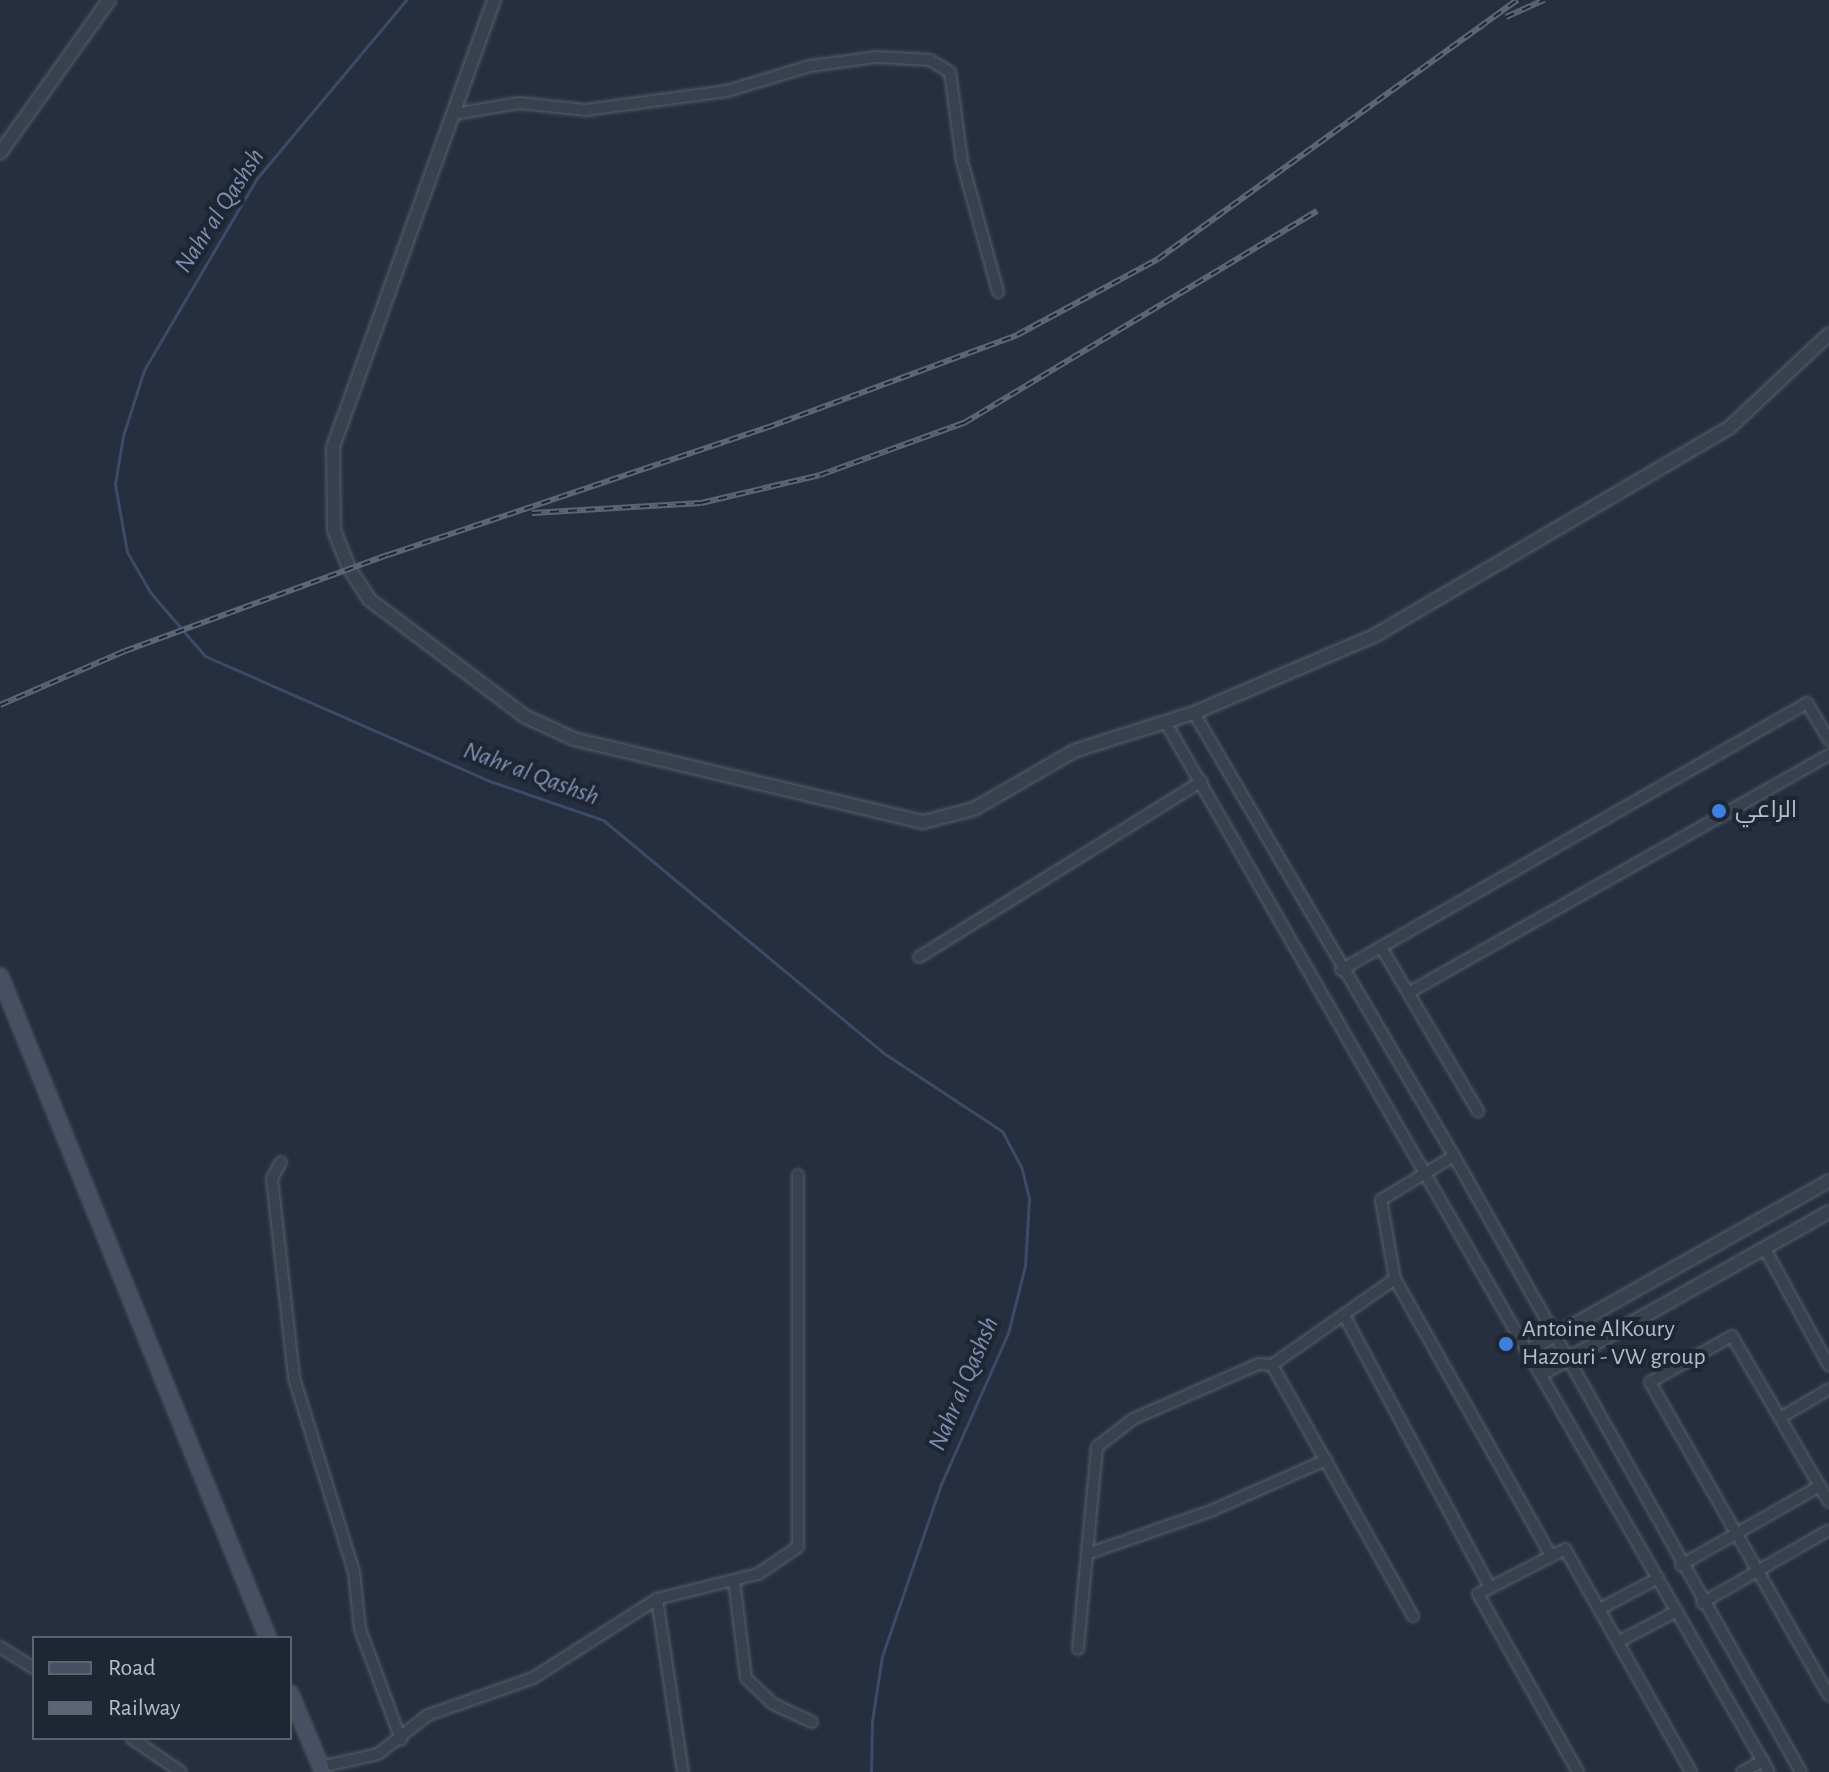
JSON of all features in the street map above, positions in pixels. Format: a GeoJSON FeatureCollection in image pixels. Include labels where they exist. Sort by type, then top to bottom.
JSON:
{"type":"FeatureCollection","features":[{"type":"Feature","properties":{"kind":"main road"},"geometry":{"type":"LineString","coordinates":[[0,976],[267,1636]]}},
{"type":"Feature","properties":{"kind":"main road"},"geometry":{"type":"LineString","coordinates":[[292,1698],[322,1770]]}},
{"type":"Feature","properties":{"kind":"street"},"geometry":{"type":"LineString","coordinates":[[0,153],[109,0]]}},
{"type":"Feature","properties":{"kind":"street"},"geometry":{"type":"LineString","coordinates":[[494,0],[333,447],[334,530],[349,568],[370,600],[526,717],[574,739],[923,822],[974,809],[1074,751],[1194,713],[1374,636],[1730,427],[1829,334]]}},
{"type":"Feature","properties":{"kind":"street"},"geometry":{"type":"LineString","coordinates":[[454,114],[519,103],[586,110],[727,91],[810,66],[877,57],[930,60],[950,72],[962,161],[998,292]]}},
{"type":"Feature","properties":{"kind":"street"},"geometry":{"type":"LineString","coordinates":[[1341,970],[1807,703],[1829,740]]}},
{"type":"Feature","properties":{"kind":"street"},"geometry":{"type":"LineString","coordinates":[[1194,713],[1341,970],[1454,1156],[1702,1603],[1801,1772]]}},
{"type":"Feature","properties":{"kind":"street"},"geometry":{"type":"LineString","coordinates":[[1166,723],[1202,781],[1424,1174],[1543,1373],[1769,1772]]}},
{"type":"Feature","properties":{"kind":"street"},"geometry":{"type":"LineString","coordinates":[[1408,993],[1829,755]]}},
{"type":"Feature","properties":{"kind":"street"},"geometry":{"type":"LineString","coordinates":[[919,957],[1202,781]]}},
{"type":"Feature","properties":{"kind":"street"},"geometry":{"type":"LineString","coordinates":[[1381,947],[1478,1111]]}},
{"type":"Feature","properties":{"kind":"street"},"geometry":{"type":"LineString","coordinates":[[1454,1156],[1381,1200],[1395,1279],[1551,1556]]}},
{"type":"Feature","properties":{"kind":"street"},"geometry":{"type":"LineString","coordinates":[[281,1162],[272,1178],[294,1378],[354,1572],[360,1629],[401,1740]]}},
{"type":"Feature","properties":{"kind":"street"},"geometry":{"type":"LineString","coordinates":[[322,1770],[378,1754],[401,1740],[428,1715],[533,1678],[657,1599],[758,1574],[798,1547],[798,1175]]}},
{"type":"Feature","properties":{"kind":"street"},"geometry":{"type":"LineString","coordinates":[[1529,1350],[1829,1181]]}},
{"type":"Feature","properties":{"kind":"street"},"geometry":{"type":"LineString","coordinates":[[1543,1373],[1829,1212]]}},
{"type":"Feature","properties":{"kind":"street"},"geometry":{"type":"LineString","coordinates":[[1765,1249],[1829,1366]]}},
{"type":"Feature","properties":{"kind":"street"},"geometry":{"type":"LineString","coordinates":[[1078,1649],[1097,1447],[1133,1419],[1259,1364],[1272,1365],[1345,1317],[1395,1279]]}},
{"type":"Feature","properties":{"kind":"street"},"geometry":{"type":"LineString","coordinates":[[1345,1317],[1490,1587]]}},
{"type":"Feature","properties":{"kind":"street"},"geometry":{"type":"LineString","coordinates":[[1829,1502],[1732,1336],[1650,1382],[1829,1696]]}},
{"type":"Feature","properties":{"kind":"street"},"geometry":{"type":"LineString","coordinates":[[1272,1365],[1413,1616]]}},
{"type":"Feature","properties":{"kind":"street"},"geometry":{"type":"LineString","coordinates":[[1780,1418],[1829,1389]]}},
{"type":"Feature","properties":{"kind":"street"},"geometry":{"type":"LineString","coordinates":[[1087,1554],[1213,1510],[1326,1460]]}},
{"type":"Feature","properties":{"kind":"street"},"geometry":{"type":"LineString","coordinates":[[1681,1565],[1820,1486]]}},
{"type":"Feature","properties":{"kind":"street"},"geometry":{"type":"LineString","coordinates":[[1702,1603],[1829,1530]]}},
{"type":"Feature","properties":{"kind":"street"},"geometry":{"type":"LineString","coordinates":[[1578,1772],[1478,1594],[1565,1549],[1691,1772]]}},
{"type":"Feature","properties":{"kind":"street"},"geometry":{"type":"LineString","coordinates":[[1600,1609],[1658,1578]]}},
{"type":"Feature","properties":{"kind":"street"},"geometry":{"type":"LineString","coordinates":[[734,1580],[746,1678],[773,1704],[812,1722]]}},
{"type":"Feature","properties":{"kind":"street"},"geometry":{"type":"LineString","coordinates":[[657,1599],[683,1772]]}},
{"type":"Feature","properties":{"kind":"street"},"geometry":{"type":"LineString","coordinates":[[1618,1642],[1677,1611]]}},
{"type":"Feature","properties":{"kind":"street"},"geometry":{"type":"LineString","coordinates":[[0,1647],[32,1667]]}},
{"type":"Feature","properties":{"kind":"street"},"geometry":{"type":"LineString","coordinates":[[134,1740],[181,1772]]}},
{"type":"Feature","properties":{"kind":"street"},"geometry":{"type":"LineString","coordinates":[[1742,1772],[1763,1761]]}},
{"type":"Feature","properties":{"kind":"waterway","name":"Nahr al Qashsh"},"geometry":{"type":"LineString","coordinates":[[406,0],[257,178],[144,370],[123,436],[115,484],[127,552],[150,592],[205,656],[487,780],[603,820],[882,1052],[1002,1131],[1021,1166],[1029,1199],[1025,1266],[1008,1333],[941,1484],[882,1656],[872,1721],[871,1772]]}},
{"type":"Feature","properties":{"kind":"railway"},"geometry":{"type":"LineString","coordinates":[[0,705],[125,651],[388,555],[766,428],[1017,335],[1158,259],[1517,0]]}},
{"type":"Feature","properties":{"kind":"railway"},"geometry":{"type":"LineString","coordinates":[[1506,17],[1544,0]]}},
{"type":"Feature","properties":{"kind":"railway"},"geometry":{"type":"LineString","coordinates":[[532,513],[701,503],[820,475],[964,423],[1317,211]]}},
{"type":"Feature","properties":{"kind":"place","name":"الراعي"},"geometry":{"type":"Point","coordinates":[1719,811]}},
{"type":"Feature","properties":{"kind":"place","name":"Antoine AlKoury Hazouri - VW group"},"geometry":{"type":"Point","coordinates":[1506,1344]}}]}
